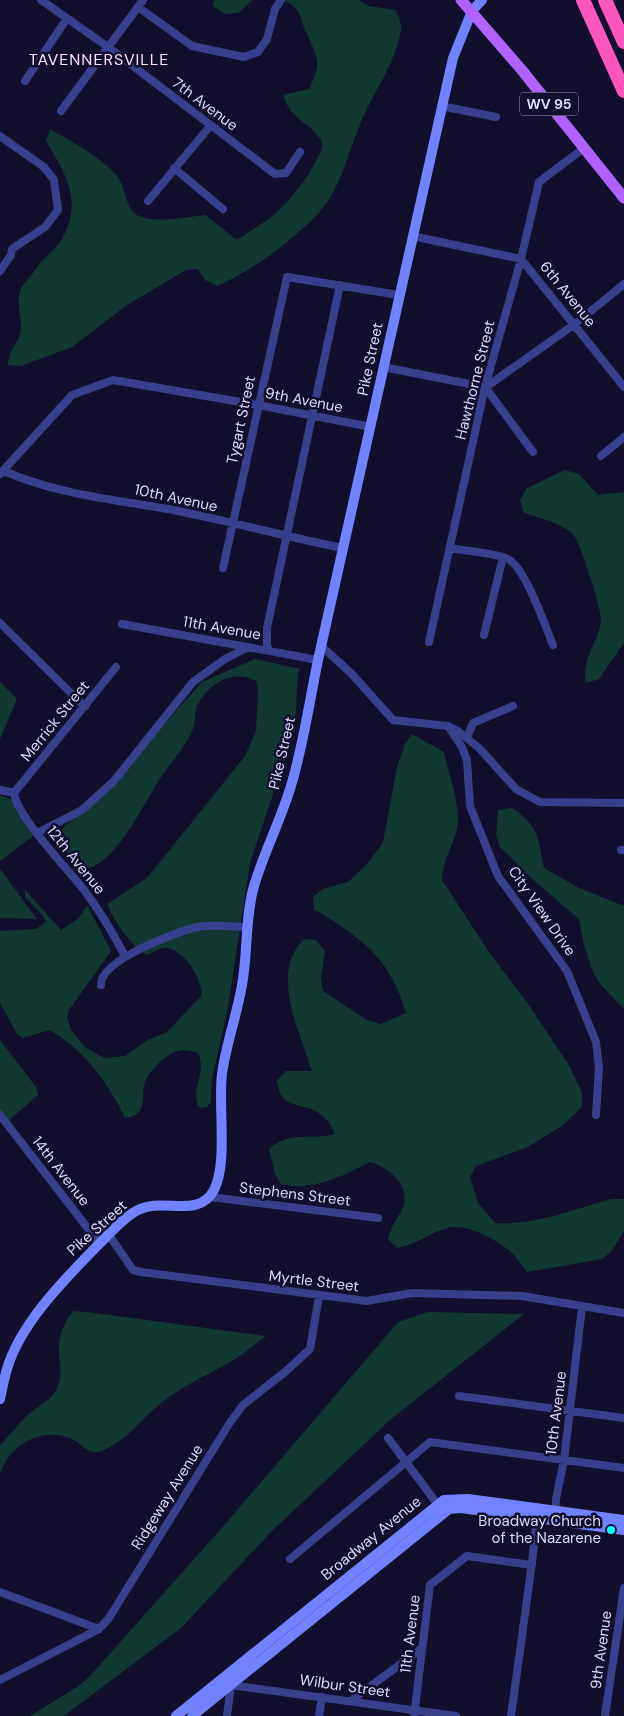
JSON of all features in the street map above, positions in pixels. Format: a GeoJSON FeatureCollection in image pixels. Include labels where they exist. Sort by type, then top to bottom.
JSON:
{"type":"FeatureCollection","features":[{"type":"Feature","properties":{"kind":"highway"},"geometry":{"type":"LineString","coordinates":[[583,0],[624,91]]}},
{"type":"Feature","properties":{"kind":"highway"},"geometry":{"type":"LineString","coordinates":[[605,0],[624,42]]}},
{"type":"Feature","properties":{"kind":"main road","name":"WV 95"},"geometry":{"type":"LineString","coordinates":[[461,0],[472,11],[624,198]]}},
{"type":"Feature","properties":{"kind":"main road"},"geometry":{"type":"LineString","coordinates":[[472,11],[482,0]]}},
{"type":"Feature","properties":{"kind":"main road","name":"Pike Street"},"geometry":{"type":"LineString","coordinates":[[0,1394],[3,1370],[27,1329],[68,1276],[108,1235],[139,1210],[162,1205],[193,1206],[202,1204],[210,1197],[220,1172],[220,1091],[242,984],[254,887],[293,779],[441,106],[453,58],[472,11]]}},
{"type":"Feature","properties":{"kind":"main road","name":"Broadway Avenue"},"geometry":{"type":"LineString","coordinates":[[192,1716],[228,1681],[440,1508],[537,1513],[624,1530]]}},
{"type":"Feature","properties":{"kind":"main road","name":"Broadway Avenue"},"geometry":{"type":"LineString","coordinates":[[555,1516],[624,1520]]}},
{"type":"Feature","properties":{"kind":"main road","name":"Broadway Avenue"},"geometry":{"type":"LineString","coordinates":[[176,1716],[228,1681]]}},
{"type":"Feature","properties":{"kind":"street","name":"7th Avenue"},"geometry":{"type":"LineString","coordinates":[[40,0],[66,20],[108,47],[275,174],[286,173],[300,152]]}},
{"type":"Feature","properties":{"kind":"street"},"geometry":{"type":"LineString","coordinates":[[60,112],[143,0]]}},
{"type":"Feature","properties":{"kind":"street"},"geometry":{"type":"LineString","coordinates":[[138,7],[192,46],[244,57],[258,52],[267,39],[275,9],[281,0]]}},
{"type":"Feature","properties":{"kind":"street"},"geometry":{"type":"LineString","coordinates":[[25,81],[66,20]]}},
{"type":"Feature","properties":{"kind":"street"},"geometry":{"type":"LineString","coordinates":[[441,106],[496,116]]}},
{"type":"Feature","properties":{"kind":"street"},"geometry":{"type":"LineString","coordinates":[[148,201],[210,126]]}},
{"type":"Feature","properties":{"kind":"street"},"geometry":{"type":"LineString","coordinates":[[0,136],[44,167],[54,180],[58,210],[45,227],[12,249],[11,255],[0,271]]}},
{"type":"Feature","properties":{"kind":"street","name":"Hawthorne Street"},"geometry":{"type":"LineString","coordinates":[[429,642],[485,387],[521,259],[539,182],[584,148]]}},
{"type":"Feature","properties":{"kind":"street"},"geometry":{"type":"LineString","coordinates":[[174,168],[223,209]]}},
{"type":"Feature","properties":{"kind":"street","name":"6th Avenue"},"geometry":{"type":"LineString","coordinates":[[412,236],[521,259],[624,386]]}},
{"type":"Feature","properties":{"kind":"street","name":"Tygart Street"},"geometry":{"type":"LineString","coordinates":[[223,568],[286,277],[340,285]]}},
{"type":"Feature","properties":{"kind":"street"},"geometry":{"type":"LineString","coordinates":[[485,387],[575,324],[624,284]]}},
{"type":"Feature","properties":{"kind":"street"},"geometry":{"type":"LineString","coordinates":[[270,651],[267,646],[267,628],[340,285],[399,295]]}},
{"type":"Feature","properties":{"kind":"street"},"geometry":{"type":"LineString","coordinates":[[384,367],[485,387],[533,452]]}},
{"type":"Feature","properties":{"kind":"street","name":"9th Avenue"},"geometry":{"type":"LineString","coordinates":[[2,472],[72,395],[113,380],[371,427]]}},
{"type":"Feature","properties":{"kind":"street"},"geometry":{"type":"LineString","coordinates":[[601,456],[624,437]]}},
{"type":"Feature","properties":{"kind":"street","name":"10th Avenue"},"geometry":{"type":"LineString","coordinates":[[2,472],[67,490],[343,548]]}},
{"type":"Feature","properties":{"kind":"street"},"geometry":{"type":"LineString","coordinates":[[450,548],[503,558],[515,564],[534,598],[553,645]]}},
{"type":"Feature","properties":{"kind":"street"},"geometry":{"type":"LineString","coordinates":[[484,635],[503,558]]}},
{"type":"Feature","properties":{"kind":"street"},"geometry":{"type":"LineString","coordinates":[[0,622],[85,707]]}},
{"type":"Feature","properties":{"kind":"street","name":"11th Avenue"},"geometry":{"type":"LineString","coordinates":[[122,624],[318,660]]}},
{"type":"Feature","properties":{"kind":"street"},"geometry":{"type":"LineString","coordinates":[[321,646],[351,673],[394,720],[448,726],[458,731],[516,789],[540,802],[624,803]]}},
{"type":"Feature","properties":{"kind":"street"},"geometry":{"type":"LineString","coordinates":[[37,833],[82,810],[114,781],[193,682],[225,659],[248,647]]}},
{"type":"Feature","properties":{"kind":"street","name":"Merrick Street"},"geometry":{"type":"LineString","coordinates":[[14,793],[116,667]]}},
{"type":"Feature","properties":{"kind":"street"},"geometry":{"type":"LineString","coordinates":[[467,738],[473,723],[513,706]]}},
{"type":"Feature","properties":{"kind":"street","name":"City View Drive"},"geometry":{"type":"LineString","coordinates":[[448,726],[464,754],[470,806],[498,876],[567,971],[596,1042],[599,1068],[596,1115]]}},
{"type":"Feature","properties":{"kind":"street"},"geometry":{"type":"LineString","coordinates":[[0,790],[14,793]]}},
{"type":"Feature","properties":{"kind":"street","name":"12th Avenue"},"geometry":{"type":"LineString","coordinates":[[14,793],[15,801],[37,833],[97,908],[125,956]]}},
{"type":"Feature","properties":{"kind":"street"},"geometry":{"type":"LineString","coordinates":[[101,984],[101,978],[106,971],[125,956],[198,927],[248,927]]}},
{"type":"Feature","properties":{"kind":"street","name":"14th Avenue"},"geometry":{"type":"LineString","coordinates":[[0,1115],[100,1244]]}},
{"type":"Feature","properties":{"kind":"street","name":"Stephens Street"},"geometry":{"type":"LineString","coordinates":[[210,1197],[378,1218]]}},
{"type":"Feature","properties":{"kind":"street","name":"Myrtle Street"},"geometry":{"type":"LineString","coordinates":[[108,1235],[133,1270],[367,1301],[412,1293],[522,1296],[582,1308],[624,1313]]}},
{"type":"Feature","properties":{"kind":"street","name":"Ridgeway Avenue"},"geometry":{"type":"LineString","coordinates":[[0,1680],[99,1629],[110,1618],[151,1548],[238,1411],[310,1349],[319,1296]]}},
{"type":"Feature","properties":{"kind":"street","name":"10th Avenue"},"geometry":{"type":"LineString","coordinates":[[555,1516],[556,1499],[564,1460],[582,1308]]}},
{"type":"Feature","properties":{"kind":"street"},"geometry":{"type":"LineString","coordinates":[[459,1396],[624,1418]]}},
{"type":"Feature","properties":{"kind":"street"},"geometry":{"type":"LineString","coordinates":[[388,1438],[440,1508]]}},
{"type":"Feature","properties":{"kind":"street"},"geometry":{"type":"LineString","coordinates":[[290,1559],[430,1442],[624,1468]]}},
{"type":"Feature","properties":{"kind":"street"},"geometry":{"type":"LineString","coordinates":[[510,1716],[532,1565],[537,1513]]}},
{"type":"Feature","properties":{"kind":"street","name":"11th Avenue"},"geometry":{"type":"LineString","coordinates":[[414,1713],[430,1584],[467,1556],[532,1565]]}},
{"type":"Feature","properties":{"kind":"street","name":"9th Avenue"},"geometry":{"type":"LineString","coordinates":[[605,1716],[624,1588]]}},
{"type":"Feature","properties":{"kind":"street"},"geometry":{"type":"LineString","coordinates":[[0,1592],[99,1629]]}},
{"type":"Feature","properties":{"kind":"street"},"geometry":{"type":"LineString","coordinates":[[352,1700],[422,1649]]}},
{"type":"Feature","properties":{"kind":"street"},"geometry":{"type":"LineString","coordinates":[[227,1716],[228,1681]]}},
{"type":"Feature","properties":{"kind":"street","name":"Wilbur Street"},"geometry":{"type":"LineString","coordinates":[[228,1681],[322,1697],[352,1700],[414,1713],[456,1716]]}},
{"type":"Feature","properties":{"kind":"street"},"geometry":{"type":"LineString","coordinates":[[319,1716],[322,1697]]}},
{"type":"Feature","properties":{"kind":"green space"},"geometry":{"type":"Polygon","coordinates":[[[214,0],[253,0],[238,13],[225,14],[213,6],[214,0]]]}},
{"type":"Feature","properties":{"kind":"green space"},"geometry":{"type":"Polygon","coordinates":[[[284,0],[358,0],[369,6],[395,10],[400,22],[401,31],[394,56],[358,128],[339,181],[324,206],[315,217],[281,247],[256,265],[230,280],[217,286],[205,280],[198,269],[186,270],[127,305],[72,347],[21,366],[8,365],[10,354],[21,330],[20,291],[41,262],[61,241],[69,224],[71,199],[69,187],[46,141],[50,129],[85,150],[110,169],[120,181],[131,209],[139,216],[163,220],[205,215],[237,240],[274,214],[299,188],[323,145],[314,131],[292,112],[283,95],[309,89],[316,72],[317,59],[299,12],[294,6],[284,0]]]}},
{"type":"Feature","properties":{"kind":"green space"},"geometry":{"type":"Polygon","coordinates":[[[565,470],[579,474],[598,495],[624,492],[624,643],[599,679],[586,683],[586,666],[597,637],[601,615],[585,562],[573,534],[556,524],[524,513],[520,500],[527,488],[565,470]]]}},
{"type":"Feature","properties":{"kind":"green space"},"geometry":{"type":"Polygon","coordinates":[[[255,659],[300,669],[298,674],[295,729],[250,863],[227,1013],[212,1079],[211,1102],[207,1107],[200,1108],[197,1102],[196,1095],[201,1066],[197,1052],[180,1050],[162,1060],[152,1070],[144,1086],[143,1102],[140,1111],[132,1117],[125,1118],[103,1080],[73,1047],[49,1030],[23,1038],[17,1034],[0,1003],[0,931],[36,929],[46,922],[43,916],[25,897],[25,890],[61,930],[78,919],[87,905],[111,951],[69,1010],[67,1017],[71,1030],[85,1047],[104,1058],[125,1056],[148,1040],[167,1032],[201,996],[196,974],[179,953],[165,948],[146,955],[123,932],[107,904],[147,878],[245,756],[256,731],[258,688],[256,681],[239,677],[222,680],[202,698],[197,706],[194,726],[186,742],[159,780],[126,834],[105,859],[93,867],[81,869],[54,837],[151,739],[202,682],[255,659]]]}},
{"type":"Feature","properties":{"kind":"green space"},"geometry":{"type":"Polygon","coordinates":[[[0,682],[17,699],[0,739],[0,682]]]}},
{"type":"Feature","properties":{"kind":"green space"},"geometry":{"type":"Polygon","coordinates":[[[412,734],[444,752],[456,801],[458,811],[457,829],[442,873],[442,880],[489,952],[528,1004],[570,1067],[582,1093],[582,1107],[563,1125],[528,1147],[476,1166],[470,1177],[478,1203],[495,1223],[510,1223],[554,1216],[611,1199],[624,1199],[624,1231],[613,1249],[603,1259],[527,1272],[513,1253],[504,1246],[480,1233],[455,1227],[440,1230],[397,1248],[388,1239],[403,1207],[404,1191],[396,1178],[384,1168],[370,1162],[327,1181],[304,1186],[281,1184],[275,1174],[269,1149],[277,1143],[293,1138],[335,1134],[328,1121],[320,1113],[292,1104],[285,1099],[280,1092],[277,1080],[286,1071],[312,1071],[290,1004],[288,986],[289,969],[294,953],[304,939],[316,940],[325,951],[321,978],[323,991],[367,1020],[381,1024],[406,1013],[392,978],[383,964],[360,940],[314,909],[313,897],[323,889],[348,882],[368,863],[383,842],[397,767],[405,744],[412,734]]]}},
{"type":"Feature","properties":{"kind":"green space"},"geometry":{"type":"Polygon","coordinates":[[[0,795],[15,801],[37,833],[0,861],[0,795]]]}},
{"type":"Feature","properties":{"kind":"green space"},"geometry":{"type":"Polygon","coordinates":[[[512,808],[528,821],[536,834],[544,868],[579,888],[624,906],[624,1009],[600,984],[593,972],[584,946],[579,919],[531,878],[500,847],[496,835],[498,810],[512,808]]]}},
{"type":"Feature","properties":{"kind":"green space"},"geometry":{"type":"Polygon","coordinates":[[[0,869],[37,919],[0,918],[0,869]]]}},
{"type":"Feature","properties":{"kind":"green space"},"geometry":{"type":"Polygon","coordinates":[[[0,1040],[36,1087],[38,1095],[6,1123],[0,1115],[0,1040]]]}},
{"type":"Feature","properties":{"kind":"green space"},"geometry":{"type":"Polygon","coordinates":[[[73,1311],[266,1336],[236,1358],[169,1397],[120,1441],[111,1446],[101,1451],[92,1452],[72,1439],[50,1435],[39,1436],[19,1446],[11,1454],[0,1474],[0,1445],[25,1418],[52,1396],[57,1388],[60,1372],[59,1341],[65,1323],[73,1311]]]}},
{"type":"Feature","properties":{"kind":"green space"},"geometry":{"type":"Polygon","coordinates":[[[428,1312],[524,1314],[390,1420],[273,1530],[181,1628],[64,1716],[30,1716],[77,1687],[89,1677],[227,1522],[398,1322],[428,1312]]]}},
{"type":"Feature","properties":{"kind":"place","name":"Broadway Church of the Nazarene"},"geometry":{"type":"Point","coordinates":[611,1530]}},
{"type":"Feature","properties":{"kind":"district","name":"TAVENNERSVILLE"},"geometry":{"type":"Point","coordinates":[99,59]}}]}
